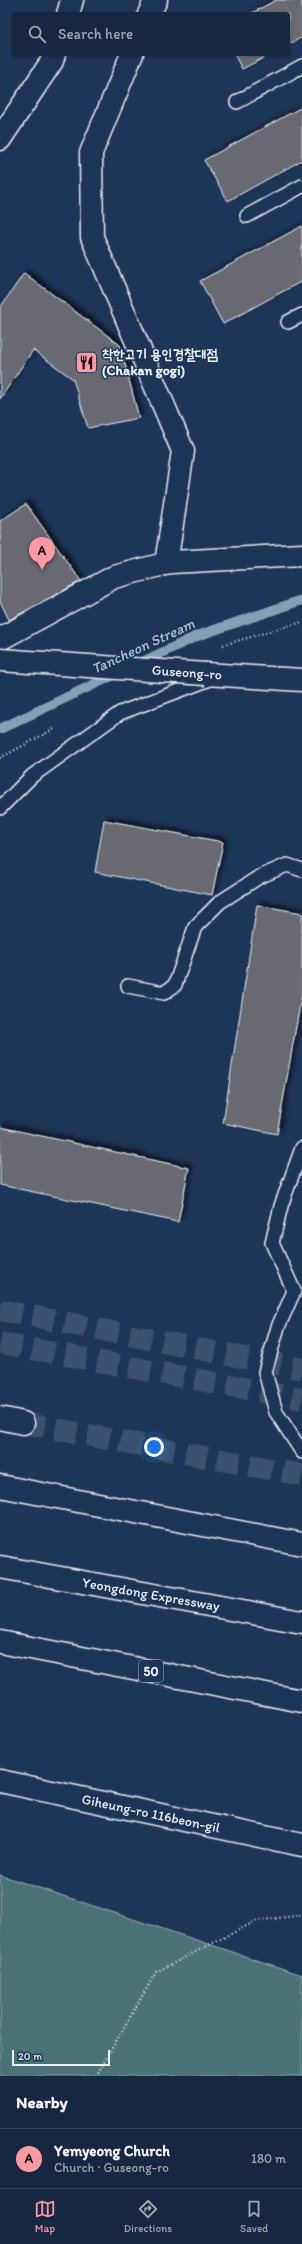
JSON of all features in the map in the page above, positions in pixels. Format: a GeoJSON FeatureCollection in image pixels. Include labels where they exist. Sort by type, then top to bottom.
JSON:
{"type":"FeatureCollection","features":[{"type":"Feature","properties":{"kind":"main road"},"geometry":{"type":"LineString","coordinates":[[69,12],[72,0]]}},
{"type":"Feature","properties":{"kind":"main road"},"geometry":{"type":"LineString","coordinates":[[150,12],[156,0]]}},
{"type":"Feature","properties":{"kind":"main road"},"geometry":{"type":"LineString","coordinates":[[0,139],[52,61],[53,56]]}},
{"type":"Feature","properties":{"kind":"main road"},"geometry":{"type":"LineString","coordinates":[[131,56],[91,153],[92,237],[183,451],[166,564]]}},
{"type":"Feature","properties":{"kind":"main road"},"geometry":{"type":"LineString","coordinates":[[0,640],[114,577],[166,564],[302,555]]}},
{"type":"Feature","properties":{"kind":"main road","name":"Guseong-ro"},"geometry":{"type":"LineString","coordinates":[[0,660],[302,680]]}},
{"type":"Feature","properties":{"kind":"main road"},"geometry":{"type":"LineString","coordinates":[[0,1418],[23,1424]]}},
{"type":"Feature","properties":{"kind":"main road"},"geometry":{"type":"LineString","coordinates":[[0,1486],[302,1544]]}},
{"type":"Feature","properties":{"kind":"main road","name":"Yeongdong Expressway"},"geometry":{"type":"LineString","coordinates":[[0,1566],[302,1622]]}},
{"type":"Feature","properties":{"kind":"main road","name":"50"},"geometry":{"type":"LineString","coordinates":[[0,1642],[302,1701]]}},
{"type":"Feature","properties":{"kind":"main road","name":"Giheung-ro 116beon-gil"},"geometry":{"type":"LineString","coordinates":[[0,1781],[302,1846]]}},
{"type":"Feature","properties":{"kind":"lane"},"geometry":{"type":"LineString","coordinates":[[237,102],[302,66]]}},
{"type":"Feature","properties":{"kind":"lane"},"geometry":{"type":"LineString","coordinates":[[247,216],[302,186]]}},
{"type":"Feature","properties":{"kind":"lane"},"geometry":{"type":"LineString","coordinates":[[288,322],[302,316]]}},
{"type":"Feature","properties":{"kind":"lane"},"geometry":{"type":"LineString","coordinates":[[0,808],[32,776],[120,713],[214,674]]}},
{"type":"Feature","properties":{"kind":"lane"},"geometry":{"type":"LineString","coordinates":[[128,986],[164,993],[175,985],[195,927],[220,902],[258,877],[287,865],[302,870]]}},
{"type":"Feature","properties":{"kind":"lane"},"geometry":{"type":"LineString","coordinates":[[302,1148],[282,1206],[272,1243],[298,1292],[278,1326],[266,1372],[276,1412],[302,1452]]}},
{"type":"Feature","properties":{"kind":"path"},"geometry":{"type":"LineString","coordinates":[[96,2076],[156,1972],[256,1922],[302,1915]]}},
{"type":"Feature","properties":{"kind":"green space"},"geometry":{"type":"Polygon","coordinates":[[[0,1875],[302,1975],[302,2076],[0,2076],[0,1875]]]}},
{"type":"Feature","properties":{"kind":"building"},"geometry":{"type":"Polygon","coordinates":[[[276,0],[302,0],[302,37],[290,44],[290,12],[254,12],[276,0]]]}},
{"type":"Feature","properties":{"kind":"building"},"geometry":{"type":"Polygon","coordinates":[[[235,56],[267,56],[242,69],[235,56]]]}},
{"type":"Feature","properties":{"kind":"building"},"geometry":{"type":"Polygon","coordinates":[[[302,107],[302,160],[228,201],[204,160],[302,107]]]}},
{"type":"Feature","properties":{"kind":"building"},"geometry":{"type":"Polygon","coordinates":[[[302,226],[302,281],[223,324],[200,281],[302,226]]]}},
{"type":"Feature","properties":{"kind":"building","name":"착한고기 용인경찰대점 (Chakan gogi)"},"geometry":{"type":"Polygon","coordinates":[[[24,273],[120,345],[139,418],[88,428],[73,379],[33,350],[0,399],[0,308],[24,273]]]}},
{"type":"Feature","properties":{"kind":"building"},"geometry":{"type":"Polygon","coordinates":[[[26,504],[81,581],[9,620],[0,601],[0,521],[26,504]]]}},
{"type":"Feature","properties":{"kind":"building"},"geometry":{"type":"Polygon","coordinates":[[[104,820],[223,842],[212,895],[95,872],[104,820]]]}},
{"type":"Feature","properties":{"kind":"building"},"geometry":{"type":"Polygon","coordinates":[[[257,905],[302,913],[302,993],[277,1134],[223,1123],[257,905]]]}},
{"type":"Feature","properties":{"kind":"building"},"geometry":{"type":"Polygon","coordinates":[[[0,1127],[189,1168],[178,1222],[0,1185],[0,1127]]]}},
{"type":"Feature","properties":{"kind":"waterway","name":"Tancheon Stream"},"geometry":{"type":"LineString","coordinates":[[136,665],[197,636],[302,600]]}},
{"type":"Feature","properties":{"kind":"waterway","name":"Tancheon Stream"},"geometry":{"type":"LineString","coordinates":[[0,729],[120,672]]}},
{"type":"Feature","properties":{"kind":"tunnel"},"geometry":{"type":"LineString","coordinates":[[0,1310],[302,1369]]}},
{"type":"Feature","properties":{"kind":"tunnel"},"geometry":{"type":"LineString","coordinates":[[0,1343],[302,1399]]}},
{"type":"Feature","properties":{"kind":"tunnel"},"geometry":{"type":"LineString","coordinates":[[23,1423],[302,1475]]}},
{"type":"Feature","properties":{"kind":"place","name":"착한고기 용인경찰대점 (Chakan gogi)"},"geometry":{"type":"Point","coordinates":[87,362]}},
{"type":"Feature","properties":{"kind":"place","name":"Yemyeong Church"},"geometry":{"type":"Point","coordinates":[42,570]}}]}
